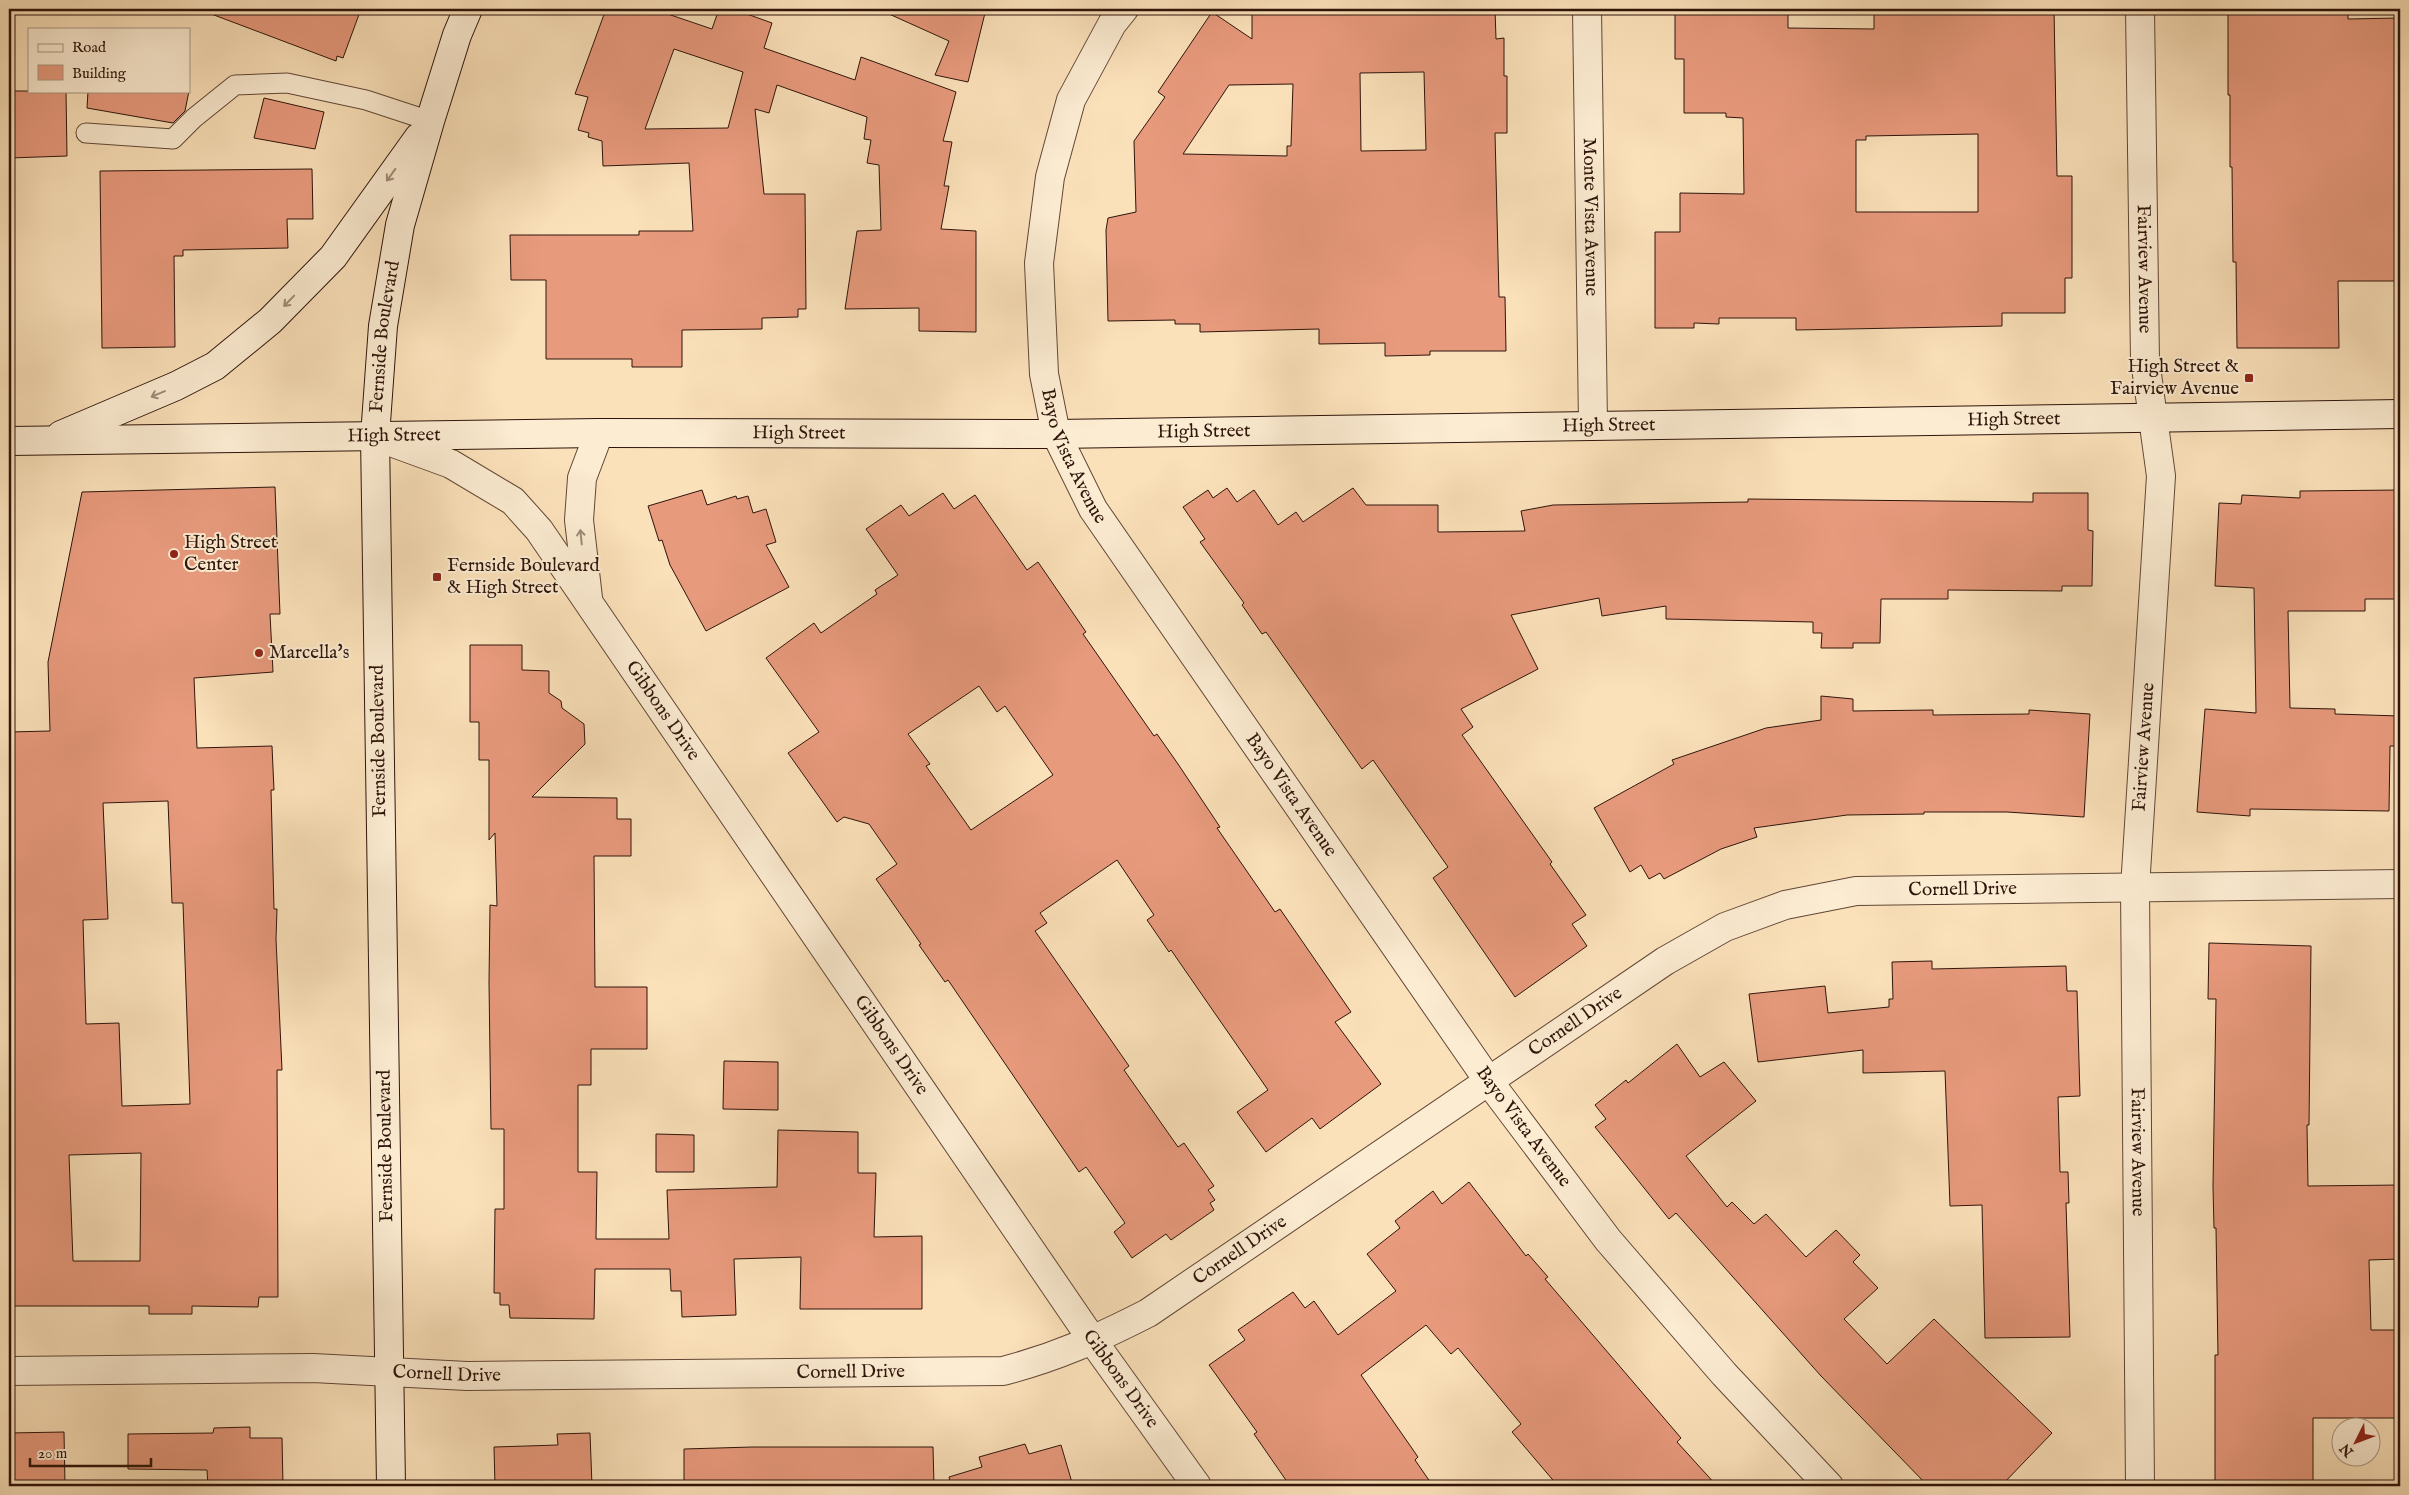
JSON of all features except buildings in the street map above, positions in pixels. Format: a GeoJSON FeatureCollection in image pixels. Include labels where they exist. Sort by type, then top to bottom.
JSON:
{"type":"FeatureCollection","features":[{"type":"Feature","properties":{"kind":"street","name":"Fernside Boulevard"},"geometry":{"type":"LineString","coordinates":[[392,1486],[375,436],[383,326],[400,225],[457,35],[468,9]]}},
{"type":"Feature","properties":{"kind":"street","name":"Bayo Vista Avenue"},"geometry":{"type":"LineString","coordinates":[[1124,9],[1112,24],[1071,100],[1050,177],[1039,264],[1044,374],[1056,434],[1093,509],[1490,1083],[1608,1240],[1724,1374],[1829,1486]]}},
{"type":"Feature","properties":{"kind":"street","name":"Monte Vista Avenue"},"geometry":{"type":"LineString","coordinates":[[1587,9],[1593,424]]}},
{"type":"Feature","properties":{"kind":"street","name":"Fairview Avenue"},"geometry":{"type":"LineString","coordinates":[[2140,9],[2146,360],[2161,476],[2135,888],[2140,1486]]}},
{"type":"Feature","properties":{"kind":"street"},"geometry":{"type":"LineString","coordinates":[[49,440],[176,386],[215,366],[270,321],[333,257],[430,122]]}},
{"type":"Feature","properties":{"kind":"street","name":"High Street"},"geometry":{"type":"LineString","coordinates":[[9,441],[600,433],[1056,434],[1593,424],[2400,414]]}},
{"type":"Feature","properties":{"kind":"street","name":"Gibbons Drive"},"geometry":{"type":"LineString","coordinates":[[589,602],[579,520],[582,478],[600,433]]}},
{"type":"Feature","properties":{"kind":"street","name":"Gibbons Drive"},"geometry":{"type":"LineString","coordinates":[[375,436],[451,464],[512,501],[539,530],[1093,1341],[1197,1486]]}},
{"type":"Feature","properties":{"kind":"street","name":"Cornell Drive"},"geometry":{"type":"LineString","coordinates":[[9,1371],[313,1368],[477,1376],[1003,1371],[1047,1360],[1093,1341],[1148,1313],[1490,1083],[1665,961],[1725,927],[1785,905],[1856,891],[2400,884]]}},
{"type":"Feature","properties":{"kind":"lane"},"geometry":{"type":"LineString","coordinates":[[86,133],[173,139],[194,118],[235,85],[287,83],[366,100],[430,122]]}},
{"type":"Feature","properties":{"kind":"place","name":"High Street & Fairview Avenue"},"geometry":{"type":"Point","coordinates":[2249,378]}},
{"type":"Feature","properties":{"kind":"place","name":"High Street Center"},"geometry":{"type":"Point","coordinates":[174,554]}},
{"type":"Feature","properties":{"kind":"place","name":"Fernside Boulevard & High Street"},"geometry":{"type":"Point","coordinates":[437,577]}},
{"type":"Feature","properties":{"kind":"place","name":"Marcella's"},"geometry":{"type":"Point","coordinates":[259,653]}}]}
